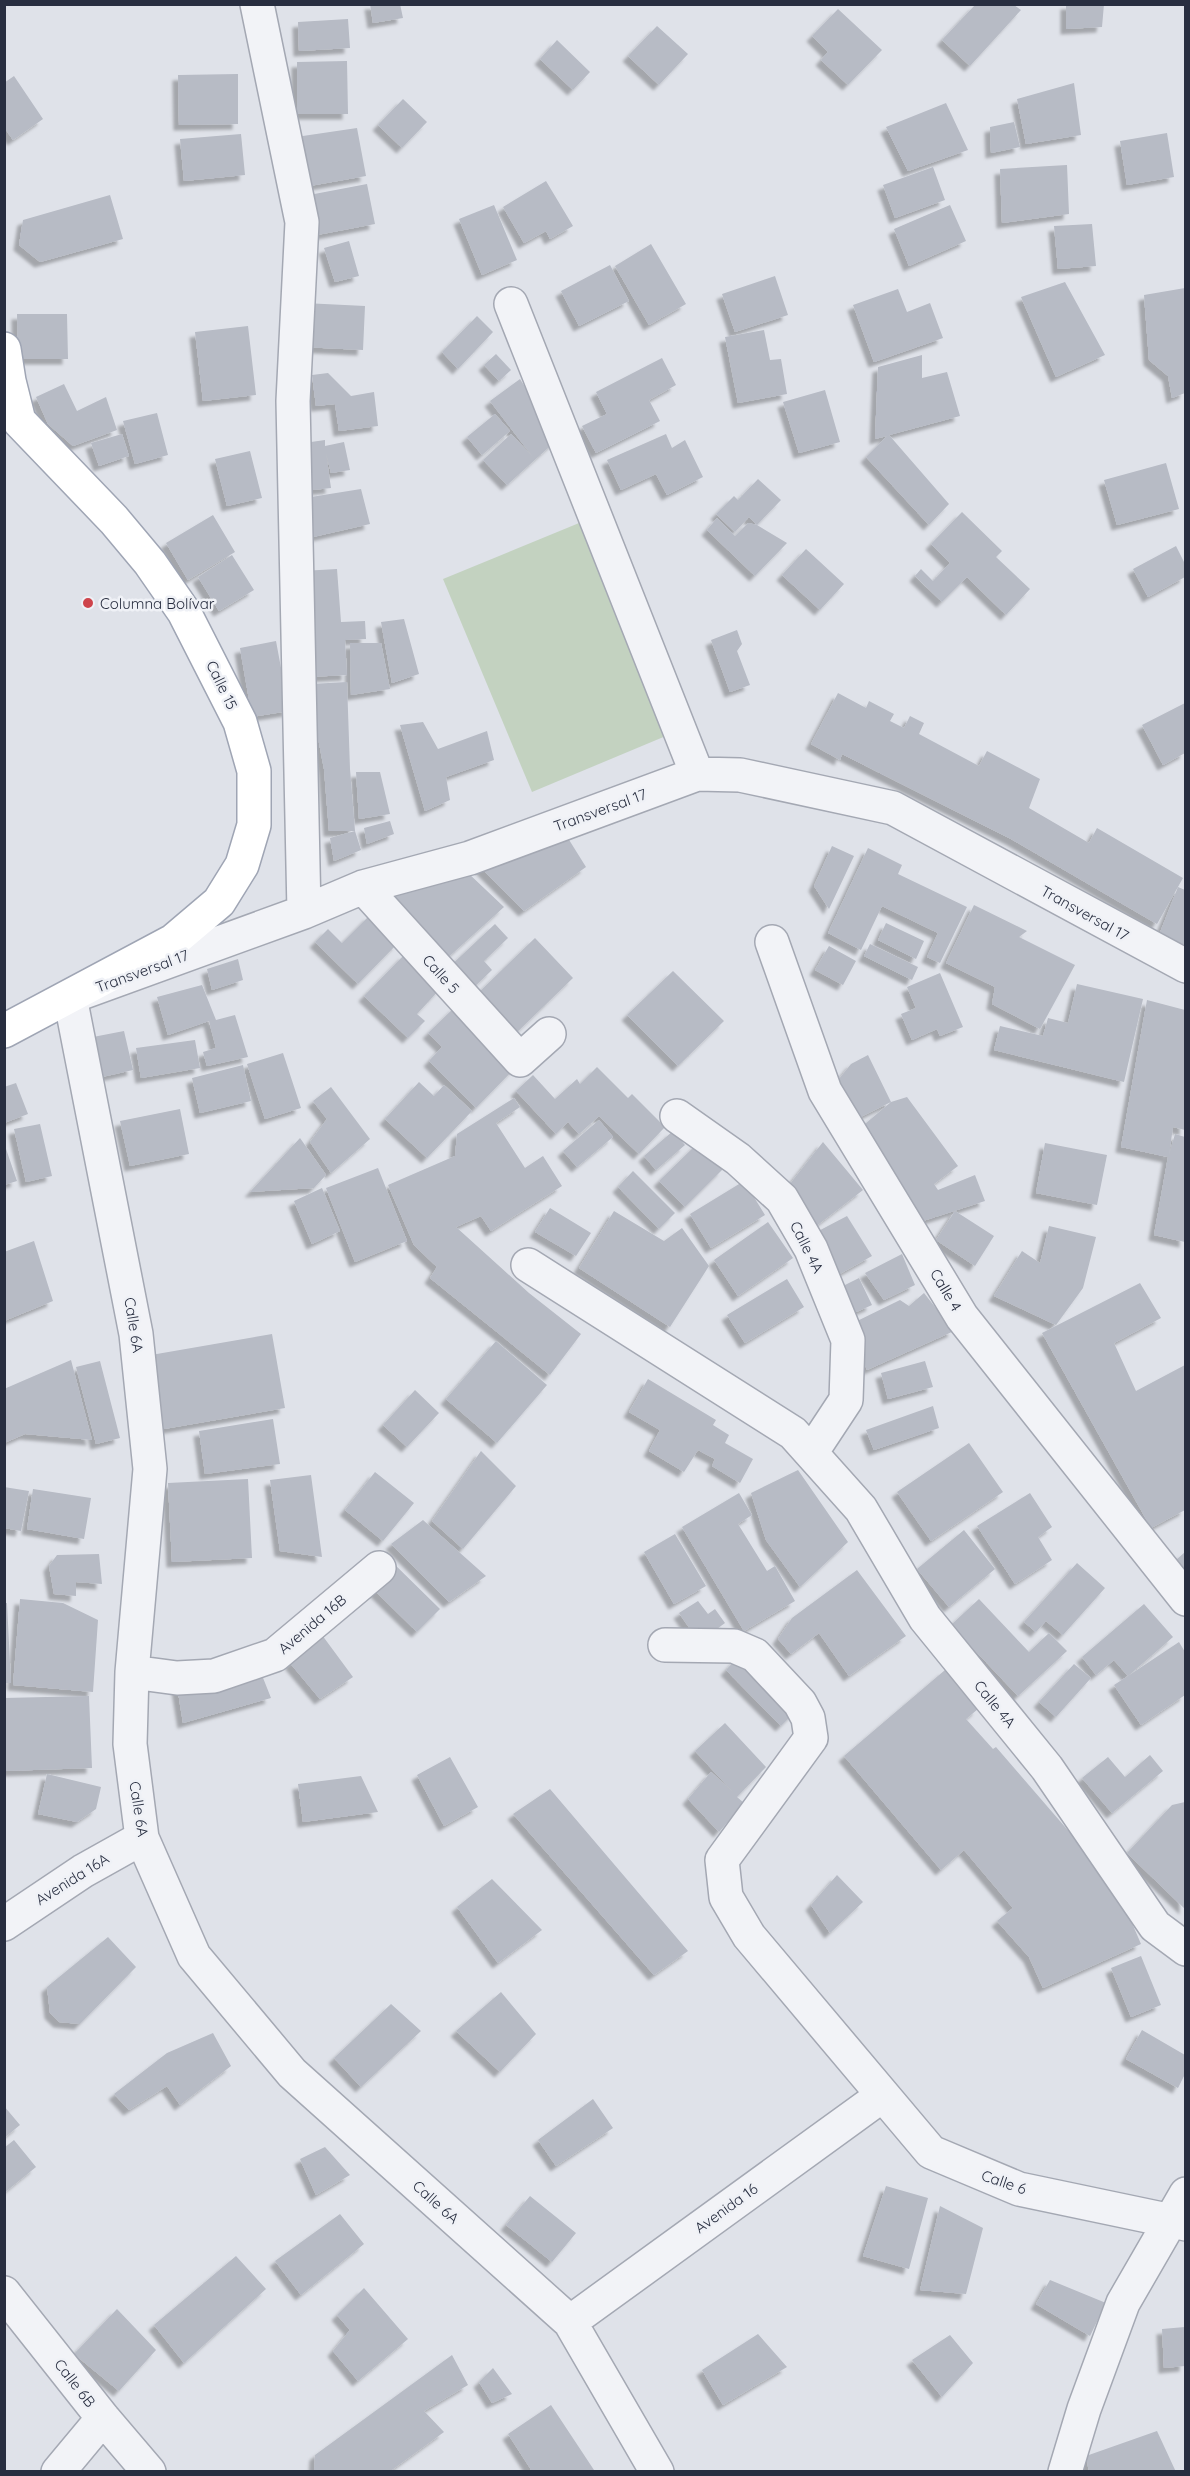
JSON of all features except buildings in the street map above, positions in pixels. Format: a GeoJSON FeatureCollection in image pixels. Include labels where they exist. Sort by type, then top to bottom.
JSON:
{"type":"FeatureCollection","features":[{"type":"Feature","properties":{"kind":"main road","name":"Calle 15"},"geometry":{"type":"LineString","coordinates":[[4,349],[19,421],[114,520],[150,563],[184,612],[240,723],[254,771],[254,825],[242,865],[219,902],[173,941],[70,997]]}},
{"type":"Feature","properties":{"kind":"main road","name":"Transversal 17"},"geometry":{"type":"LineString","coordinates":[[4,1031],[70,997]]}},
{"type":"Feature","properties":{"kind":"street"},"geometry":{"type":"LineString","coordinates":[[257,4],[302,222],[293,401],[304,912]]}},
{"type":"Feature","properties":{"kind":"street"},"geometry":{"type":"LineString","coordinates":[[510,304],[697,774]]}},
{"type":"Feature","properties":{"kind":"street","name":"Transversal 17"},"geometry":{"type":"LineString","coordinates":[[70,997],[304,912],[363,887],[470,858],[697,774],[740,775],[893,808],[1185,966]]}},
{"type":"Feature","properties":{"kind":"street","name":"Calle 5"},"geometry":{"type":"LineString","coordinates":[[363,887],[520,1060],[549,1034]]}},
{"type":"Feature","properties":{"kind":"street","name":"Calle 4"},"geometry":{"type":"LineString","coordinates":[[772,942],[825,1090],[962,1317],[1185,1599]]}},
{"type":"Feature","properties":{"kind":"street","name":"Calle 6A"},"geometry":{"type":"LineString","coordinates":[[70,997],[136,1334],[150,1469],[132,1672],[130,1744],[142,1838],[194,1956],[292,2073],[570,2322],[657,2472]]}},
{"type":"Feature","properties":{"kind":"street","name":"Calle 4A"},"geometry":{"type":"LineString","coordinates":[[677,1116],[738,1159],[782,1199],[811,1249],[848,1340],[846,1400],[811,1453]]}},
{"type":"Feature","properties":{"kind":"street","name":"Calle 4A"},"geometry":{"type":"LineString","coordinates":[[528,1265],[793,1433],[861,1509],[925,1618],[1047,1768],[1155,1926],[1185,1949]]}},
{"type":"Feature","properties":{"kind":"street","name":"Avenida 16B"},"geometry":{"type":"LineString","coordinates":[[132,1672],[177,1678],[214,1676],[274,1655],[379,1568]]}},
{"type":"Feature","properties":{"kind":"street","name":"Calle 6"},"geometry":{"type":"LineString","coordinates":[[665,1645],[734,1646],[754,1655],[800,1703],[808,1718],[811,1738],[722,1860],[726,1897],[750,1936],[931,2152],[971,2171],[1019,2189],[1178,2223]]}},
{"type":"Feature","properties":{"kind":"street","name":"Avenida 16A"},"geometry":{"type":"LineString","coordinates":[[4,1924],[83,1871],[142,1838]]}},
{"type":"Feature","properties":{"kind":"street","name":"Avenida 16"},"geometry":{"type":"LineString","coordinates":[[570,2322],[883,2095]]}},
{"type":"Feature","properties":{"kind":"street"},"geometry":{"type":"LineString","coordinates":[[1065,2472],[1084,2409],[1123,2303],[1178,2223],[1185,2194]]}},
{"type":"Feature","properties":{"kind":"street","name":"Calle 6B"},"geometry":{"type":"LineString","coordinates":[[4,2293],[149,2472]]}},
{"type":"Feature","properties":{"kind":"street"},"geometry":{"type":"LineString","coordinates":[[58,2472],[103,2418]]}},
{"type":"Feature","properties":{"kind":"green space"},"geometry":{"type":"Polygon","coordinates":[[[584,521],[673,733],[532,792],[443,579],[584,521]]]}},
{"type":"Feature","properties":{"kind":"place","name":"Columna Bolívar"},"geometry":{"type":"Point","coordinates":[88,603]}}]}
